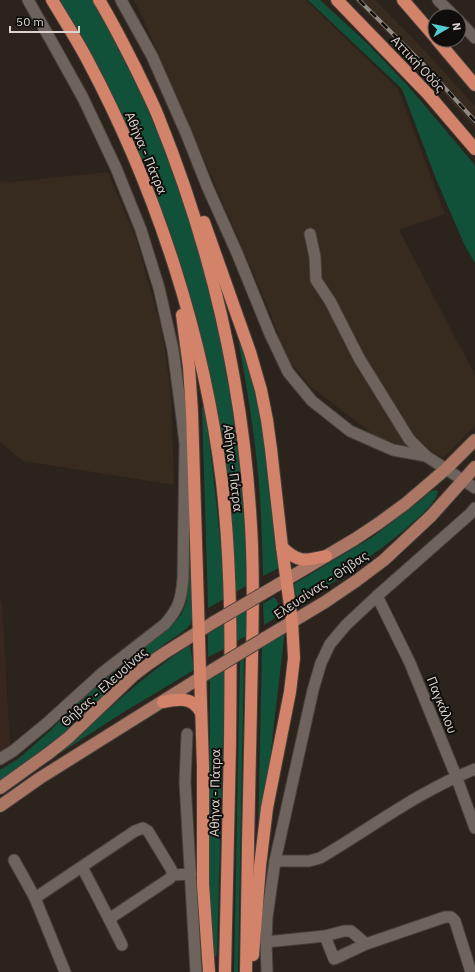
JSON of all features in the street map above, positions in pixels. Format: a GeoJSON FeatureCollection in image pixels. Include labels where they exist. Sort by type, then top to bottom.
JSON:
{"type":"FeatureCollection","features":[{"type":"Feature","properties":{"kind":"highway","name":"Αθήνα - Πάτρα"},"geometry":{"type":"LineString","coordinates":[[52,0],[88,61],[142,175],[156,211],[176,274],[199,353],[210,403],[222,484],[228,547],[230,602],[226,972]]}},
{"type":"Feature","properties":{"kind":"highway","name":"Αθήνα - Πάτρα"},"geometry":{"type":"LineString","coordinates":[[99,0],[121,40],[157,115],[175,160],[198,229],[222,317],[233,370],[241,422],[248,481],[252,545],[246,972]]}},
{"type":"Feature","properties":{"kind":"highway","name":"Αττική Οδός"},"geometry":{"type":"LineString","coordinates":[[338,0],[428,94],[475,149]]}},
{"type":"Feature","properties":{"kind":"highway"},"geometry":{"type":"LineString","coordinates":[[403,0],[427,28]]}},
{"type":"Feature","properties":{"kind":"highway"},"geometry":{"type":"LineString","coordinates":[[444,48],[475,85]]}},
{"type":"Feature","properties":{"kind":"highway"},"geometry":{"type":"LineString","coordinates":[[157,115],[194,195],[250,352],[261,390],[271,449],[292,622],[294,658],[290,692],[267,808],[260,866],[251,972]]}},
{"type":"Feature","properties":{"kind":"highway"},"geometry":{"type":"LineString","coordinates":[[176,274],[188,359],[191,397],[198,631],[201,677],[203,884],[209,972]]}},
{"type":"Feature","properties":{"kind":"highway"},"geometry":{"type":"LineString","coordinates":[[282,547],[290,555],[299,560],[310,560],[326,556]]}},
{"type":"Feature","properties":{"kind":"highway"},"geometry":{"type":"LineString","coordinates":[[163,702],[178,699],[186,700],[198,707],[201,714]]}},
{"type":"Feature","properties":{"kind":"main road","name":"Ελευσίνας - Θήβας"},"geometry":{"type":"LineString","coordinates":[[262,594],[379,523],[405,504],[446,469],[475,440]]}},
{"type":"Feature","properties":{"kind":"main road","name":"Ελευσίνας - Θήβας"},"geometry":{"type":"LineString","coordinates":[[201,677],[325,602],[384,560],[431,516],[475,467]]}},
{"type":"Feature","properties":{"kind":"main road","name":"Θήβας - Ελευσίνας"},"geometry":{"type":"LineString","coordinates":[[0,788],[68,738],[147,664],[198,631],[262,594]]}},
{"type":"Feature","properties":{"kind":"main road"},"geometry":{"type":"LineString","coordinates":[[0,806],[40,778],[201,677]]}},
{"type":"Feature","properties":{"kind":"street"},"geometry":{"type":"LineString","coordinates":[[0,759],[13,751],[102,673],[165,624],[173,615],[178,606],[182,595],[183,579],[185,444],[173,350],[159,288],[140,230],[116,168],[83,98],[28,0]]}},
{"type":"Feature","properties":{"kind":"street"},"geometry":{"type":"LineString","coordinates":[[121,0],[152,56],[237,253],[270,334],[288,372],[312,401],[350,431],[393,450],[426,456]]}},
{"type":"Feature","properties":{"kind":"street"},"geometry":{"type":"LineString","coordinates":[[438,0],[446,8]]}},
{"type":"Feature","properties":{"kind":"street"},"geometry":{"type":"LineString","coordinates":[[467,30],[475,38]]}},
{"type":"Feature","properties":{"kind":"street"},"geometry":{"type":"LineString","coordinates":[[310,234],[315,257],[316,280],[330,301],[359,358],[409,439],[426,456],[475,488]]}},
{"type":"Feature","properties":{"kind":"street"},"geometry":{"type":"LineString","coordinates":[[267,972],[267,917],[275,861],[313,690],[330,644],[377,596],[475,508]]}},
{"type":"Feature","properties":{"kind":"street","name":"Παγκάλου"},"geometry":{"type":"LineString","coordinates":[[377,596],[410,663],[456,776],[475,828]]}},
{"type":"Feature","properties":{"kind":"street"},"geometry":{"type":"LineString","coordinates":[[187,734],[184,782],[196,972]]}},
{"type":"Feature","properties":{"kind":"street"},"geometry":{"type":"LineString","coordinates":[[275,861],[309,861],[320,858],[419,796],[456,776],[475,769]]}},
{"type":"Feature","properties":{"kind":"street"},"geometry":{"type":"LineString","coordinates":[[35,898],[135,831],[143,828],[148,831],[173,874]]}},
{"type":"Feature","properties":{"kind":"street"},"geometry":{"type":"LineString","coordinates":[[14,860],[35,898],[65,972]]}},
{"type":"Feature","properties":{"kind":"street"},"geometry":{"type":"LineString","coordinates":[[82,867],[122,945]]}},
{"type":"Feature","properties":{"kind":"street"},"geometry":{"type":"LineString","coordinates":[[173,874],[191,874]]}},
{"type":"Feature","properties":{"kind":"street"},"geometry":{"type":"LineString","coordinates":[[109,919],[169,880],[173,874]]}},
{"type":"Feature","properties":{"kind":"street"},"geometry":{"type":"LineString","coordinates":[[325,936],[334,959],[366,944],[445,917],[451,917],[455,920],[471,972]]}},
{"type":"Feature","properties":{"kind":"street"},"geometry":{"type":"LineString","coordinates":[[266,942],[325,936],[344,930],[350,931],[366,944]]}},
{"type":"Feature","properties":{"kind":"shaded area"},"geometry":{"type":"Polygon","coordinates":[[[133,0],[306,0],[398,89],[445,214],[399,230],[475,375],[475,426],[443,458],[419,443],[404,446],[379,439],[311,387],[286,357],[270,312],[140,12],[133,0]]]}},
{"type":"Feature","properties":{"kind":"shaded area"},"geometry":{"type":"Polygon","coordinates":[[[354,0],[375,0],[424,50],[475,106],[475,128],[398,43],[354,0]]]}},
{"type":"Feature","properties":{"kind":"shaded area"},"geometry":{"type":"Polygon","coordinates":[[[108,172],[136,238],[162,331],[171,393],[174,485],[23,461],[0,442],[0,181],[12,182],[108,172]]]}},
{"type":"Feature","properties":{"kind":"shaded area"},"geometry":{"type":"Polygon","coordinates":[[[0,602],[2,602],[10,745],[0,753],[0,602]]]}},
{"type":"Feature","properties":{"kind":"green space"},"geometry":{"type":"Polygon","coordinates":[[[59,0],[92,0],[95,5],[145,103],[164,150],[188,219],[218,330],[232,406],[237,444],[244,521],[246,586],[236,592],[231,509],[220,427],[210,372],[180,263],[162,210],[118,107],[93,57],[59,0]]]}},
{"type":"Feature","properties":{"kind":"green space"},"geometry":{"type":"Polygon","coordinates":[[[308,0],[320,0],[368,44],[409,87],[475,165],[475,263],[465,246],[436,179],[402,89],[308,0]]]}},
{"type":"Feature","properties":{"kind":"green space"},"geometry":{"type":"Polygon","coordinates":[[[240,342],[243,343],[263,423],[279,568],[263,576],[257,463],[239,344],[240,342]]]}},
{"type":"Feature","properties":{"kind":"green space"},"geometry":{"type":"Polygon","coordinates":[[[202,407],[205,409],[214,480],[224,599],[208,608],[202,407]]]}},
{"type":"Feature","properties":{"kind":"green space"},"geometry":{"type":"Polygon","coordinates":[[[193,488],[192,618],[190,625],[118,682],[94,708],[68,732],[39,754],[0,780],[0,770],[19,758],[51,730],[105,675],[171,626],[181,615],[187,601],[190,494],[193,488]]]}},
{"type":"Feature","properties":{"kind":"green space"},"geometry":{"type":"Polygon","coordinates":[[[435,490],[438,491],[433,502],[400,534],[353,569],[298,605],[294,584],[374,536],[430,492],[435,490]]]}},
{"type":"Feature","properties":{"kind":"green space"},"geometry":{"type":"Polygon","coordinates":[[[274,597],[278,602],[280,611],[276,617],[264,625],[263,604],[274,597]]]}},
{"type":"Feature","properties":{"kind":"green space"},"geometry":{"type":"Polygon","coordinates":[[[246,610],[246,636],[237,641],[236,616],[246,610]]]}},
{"type":"Feature","properties":{"kind":"green space"},"geometry":{"type":"Polygon","coordinates":[[[226,623],[226,648],[208,657],[208,634],[226,623]]]}},
{"type":"Feature","properties":{"kind":"green space"},"geometry":{"type":"Polygon","coordinates":[[[285,630],[269,768],[258,838],[262,647],[270,643],[271,638],[285,630]]]}},
{"type":"Feature","properties":{"kind":"green space"},"geometry":{"type":"Polygon","coordinates":[[[190,645],[194,670],[119,715],[59,754],[139,683],[190,645]]]}},
{"type":"Feature","properties":{"kind":"green space"},"geometry":{"type":"Polygon","coordinates":[[[244,658],[238,972],[234,972],[240,660],[244,658]]]}},
{"type":"Feature","properties":{"kind":"green space"},"geometry":{"type":"Polygon","coordinates":[[[225,668],[217,951],[216,956],[213,957],[209,883],[210,677],[225,668]]]}},
{"type":"Feature","properties":{"kind":"railway"},"geometry":{"type":"LineString","coordinates":[[359,0],[423,64],[475,121]]}}]}
